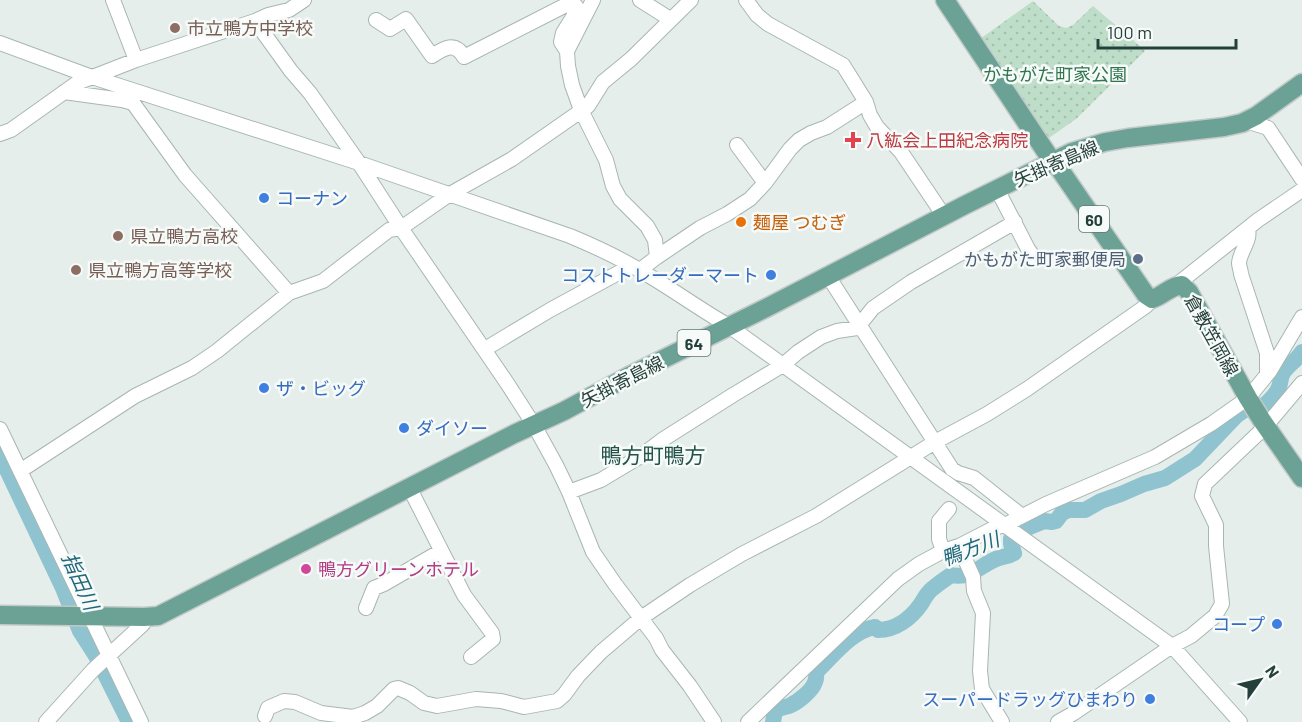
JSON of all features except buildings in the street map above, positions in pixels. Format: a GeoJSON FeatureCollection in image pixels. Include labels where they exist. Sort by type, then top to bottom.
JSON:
{"type":"FeatureCollection","features":[{"type":"Feature","properties":{"kind":"main road","name":"60"},"geometry":{"type":"LineString","coordinates":[[946,0],[1048,155],[1146,295],[1152,299]]}},
{"type":"Feature","properties":{"kind":"main road","name":"矢掛寄島線"},"geometry":{"type":"LineString","coordinates":[[0,615],[144,617],[158,615],[1072,152],[1105,142],[1224,127],[1246,121],[1273,105],[1302,83]]}},
{"type":"Feature","properties":{"kind":"main road","name":"倉敷笠岡線"},"geometry":{"type":"LineString","coordinates":[[1152,299],[1175,286],[1182,285],[1189,292],[1248,398],[1302,478]]}},
{"type":"Feature","properties":{"kind":"street"},"geometry":{"type":"LineString","coordinates":[[113,0],[136,60]]}},
{"type":"Feature","properties":{"kind":"street"},"geometry":{"type":"LineString","coordinates":[[0,134],[11,130],[77,83],[136,60],[289,10],[304,0]]}},
{"type":"Feature","properties":{"kind":"street"},"geometry":{"type":"LineString","coordinates":[[567,51],[593,0]]}},
{"type":"Feature","properties":{"kind":"street"},"geometry":{"type":"LineString","coordinates":[[640,0],[670,20]]}},
{"type":"Feature","properties":{"kind":"street"},"geometry":{"type":"LineString","coordinates":[[20,471],[135,396],[192,368],[217,351],[289,293],[323,281],[389,230],[401,228],[450,194],[512,159],[588,105],[603,82],[691,0]]}},
{"type":"Feature","properties":{"kind":"street"},"geometry":{"type":"LineString","coordinates":[[746,0],[757,15],[768,24],[843,64],[866,102],[870,115],[901,152],[944,216]]}},
{"type":"Feature","properties":{"kind":"street"},"geometry":{"type":"LineString","coordinates":[[376,20],[390,29],[406,19],[432,56],[447,47],[461,52],[464,57],[562,7],[575,5],[578,9],[563,33],[561,42],[567,51],[573,85],[581,110],[606,160],[613,186],[620,199],[647,226],[655,240],[657,257]]}},
{"type":"Feature","properties":{"kind":"street"},"geometry":{"type":"LineString","coordinates":[[255,21],[310,93],[359,163],[485,350],[534,425],[556,465],[592,552],[656,638],[662,650],[714,722]]}},
{"type":"Feature","properties":{"kind":"street"},"geometry":{"type":"LineString","coordinates":[[0,43],[92,77],[450,194],[599,248],[729,326],[1172,646],[1240,722]]}},
{"type":"Feature","properties":{"kind":"street"},"geometry":{"type":"LineString","coordinates":[[64,92],[133,103],[185,175],[289,293]]}},
{"type":"Feature","properties":{"kind":"street"},"geometry":{"type":"LineString","coordinates":[[485,350],[550,310],[657,257],[700,228],[727,214],[750,199],[799,140],[828,127],[866,102]]}},
{"type":"Feature","properties":{"kind":"street"},"geometry":{"type":"LineString","coordinates":[[1246,121],[1268,128],[1302,179]]}},
{"type":"Feature","properties":{"kind":"street"},"geometry":{"type":"LineString","coordinates":[[737,145],[765,183]]}},
{"type":"Feature","properties":{"kind":"street"},"geometry":{"type":"LineString","coordinates":[[997,189],[1036,260]]}},
{"type":"Feature","properties":{"kind":"street"},"geometry":{"type":"LineString","coordinates":[[1175,286],[1258,220],[1302,190]]}},
{"type":"Feature","properties":{"kind":"street"},"geometry":{"type":"LineString","coordinates":[[569,492],[601,480],[641,456],[670,434],[783,365],[821,337],[837,331],[857,328],[873,308],[911,282],[1015,222]]}},
{"type":"Feature","properties":{"kind":"street"},"geometry":{"type":"LineString","coordinates":[[1248,229],[1249,238],[1239,263],[1267,353],[1267,374]]}},
{"type":"Feature","properties":{"kind":"street"},"geometry":{"type":"LineString","coordinates":[[828,276],[952,469],[974,478],[1022,516]]}},
{"type":"Feature","properties":{"kind":"street"},"geometry":{"type":"LineString","coordinates":[[265,716],[268,708],[284,701],[295,702],[321,714],[353,717],[377,706],[394,689],[398,688],[410,693],[424,704],[437,706],[476,699],[501,701],[524,707],[557,701],[601,652],[641,618],[742,554],[816,516],[935,442],[987,414],[1027,389],[1146,306],[1152,299]]}},
{"type":"Feature","properties":{"kind":"street"},"geometry":{"type":"LineString","coordinates":[[747,722],[898,579],[920,564],[943,551],[959,546],[1046,504],[1155,457],[1211,424],[1248,398],[1267,374],[1302,317]]}},
{"type":"Feature","properties":{"kind":"street"},"geometry":{"type":"LineString","coordinates":[[1058,722],[1077,718],[1172,646],[1191,636],[1215,616],[1222,604],[1216,525],[1202,496],[1205,484],[1302,384]]}},
{"type":"Feature","properties":{"kind":"street"},"geometry":{"type":"LineString","coordinates":[[0,429],[141,722]]}},
{"type":"Feature","properties":{"kind":"street"},"geometry":{"type":"LineString","coordinates":[[409,487],[464,595],[492,633],[493,639],[471,657]]}},
{"type":"Feature","properties":{"kind":"street"},"geometry":{"type":"LineString","coordinates":[[943,551],[939,539],[939,521],[949,509]]}},
{"type":"Feature","properties":{"kind":"street"},"geometry":{"type":"LineString","coordinates":[[959,546],[973,577],[974,591],[983,614],[980,671],[982,688],[1002,722]]}},
{"type":"Feature","properties":{"kind":"street"},"geometry":{"type":"LineString","coordinates":[[366,608],[374,588],[441,551]]}},
{"type":"Feature","properties":{"kind":"street"},"geometry":{"type":"LineString","coordinates":[[46,722],[93,670],[143,624],[144,617]]}},
{"type":"Feature","properties":{"kind":"green space","name":"かもがた町家公園"},"geometry":{"type":"Polygon","coordinates":[[[1033,1],[1059,26],[1066,28],[1073,25],[1093,6],[1145,51],[1076,119],[1046,140],[977,41],[1033,1]]]}},
{"type":"Feature","properties":{"kind":"waterway","name":"鴨方川"},"geometry":{"type":"LineString","coordinates":[[773,722],[775,711],[793,704],[808,692],[816,681],[816,672],[850,639],[866,629],[891,628],[903,622],[917,609],[930,591],[951,575],[970,574],[996,559],[1014,553],[1011,539],[1027,528],[1044,521],[1056,521],[1062,513],[1069,510],[1085,510],[1101,501],[1165,478],[1195,459],[1237,415],[1249,407],[1260,409],[1271,399],[1278,390],[1283,373],[1302,352]]}},
{"type":"Feature","properties":{"kind":"waterway","name":"指田川"},"geometry":{"type":"LineString","coordinates":[[0,455],[63,588],[80,631],[96,656],[129,722]]}},
{"type":"Feature","properties":{"kind":"place","name":"市立鴨方中学校"},"geometry":{"type":"Point","coordinates":[175,28]}},
{"type":"Feature","properties":{"kind":"place","name":"八紘会上田紀念病院"},"geometry":{"type":"Point","coordinates":[853,140]}},
{"type":"Feature","properties":{"kind":"place","name":"コーナン"},"geometry":{"type":"Point","coordinates":[264,198]}},
{"type":"Feature","properties":{"kind":"place","name":"麺屋 つむぎ"},"geometry":{"type":"Point","coordinates":[741,222]}},
{"type":"Feature","properties":{"kind":"place","name":"県立鴨方高校"},"geometry":{"type":"Point","coordinates":[118,236]}},
{"type":"Feature","properties":{"kind":"place","name":"かもがた町家郵便局"},"geometry":{"type":"Point","coordinates":[1138,259]}},
{"type":"Feature","properties":{"kind":"place","name":"県立鴨方高等学校"},"geometry":{"type":"Point","coordinates":[76,270]}},
{"type":"Feature","properties":{"kind":"place","name":"コストトレーダーマート"},"geometry":{"type":"Point","coordinates":[771,275]}},
{"type":"Feature","properties":{"kind":"place","name":"ザ・ビッグ"},"geometry":{"type":"Point","coordinates":[264,388]}},
{"type":"Feature","properties":{"kind":"place","name":"ダイソー"},"geometry":{"type":"Point","coordinates":[404,428]}},
{"type":"Feature","properties":{"kind":"place","name":"鴨方グリーンホテル"},"geometry":{"type":"Point","coordinates":[306,569]}},
{"type":"Feature","properties":{"kind":"place","name":"コープ"},"geometry":{"type":"Point","coordinates":[1277,624]}},
{"type":"Feature","properties":{"kind":"place","name":"スーパードラッグひまわり"},"geometry":{"type":"Point","coordinates":[1150,699]}},
{"type":"Feature","properties":{"kind":"district","name":"鴨方町鴨方"},"geometry":{"type":"Point","coordinates":[653,454]}}]}
